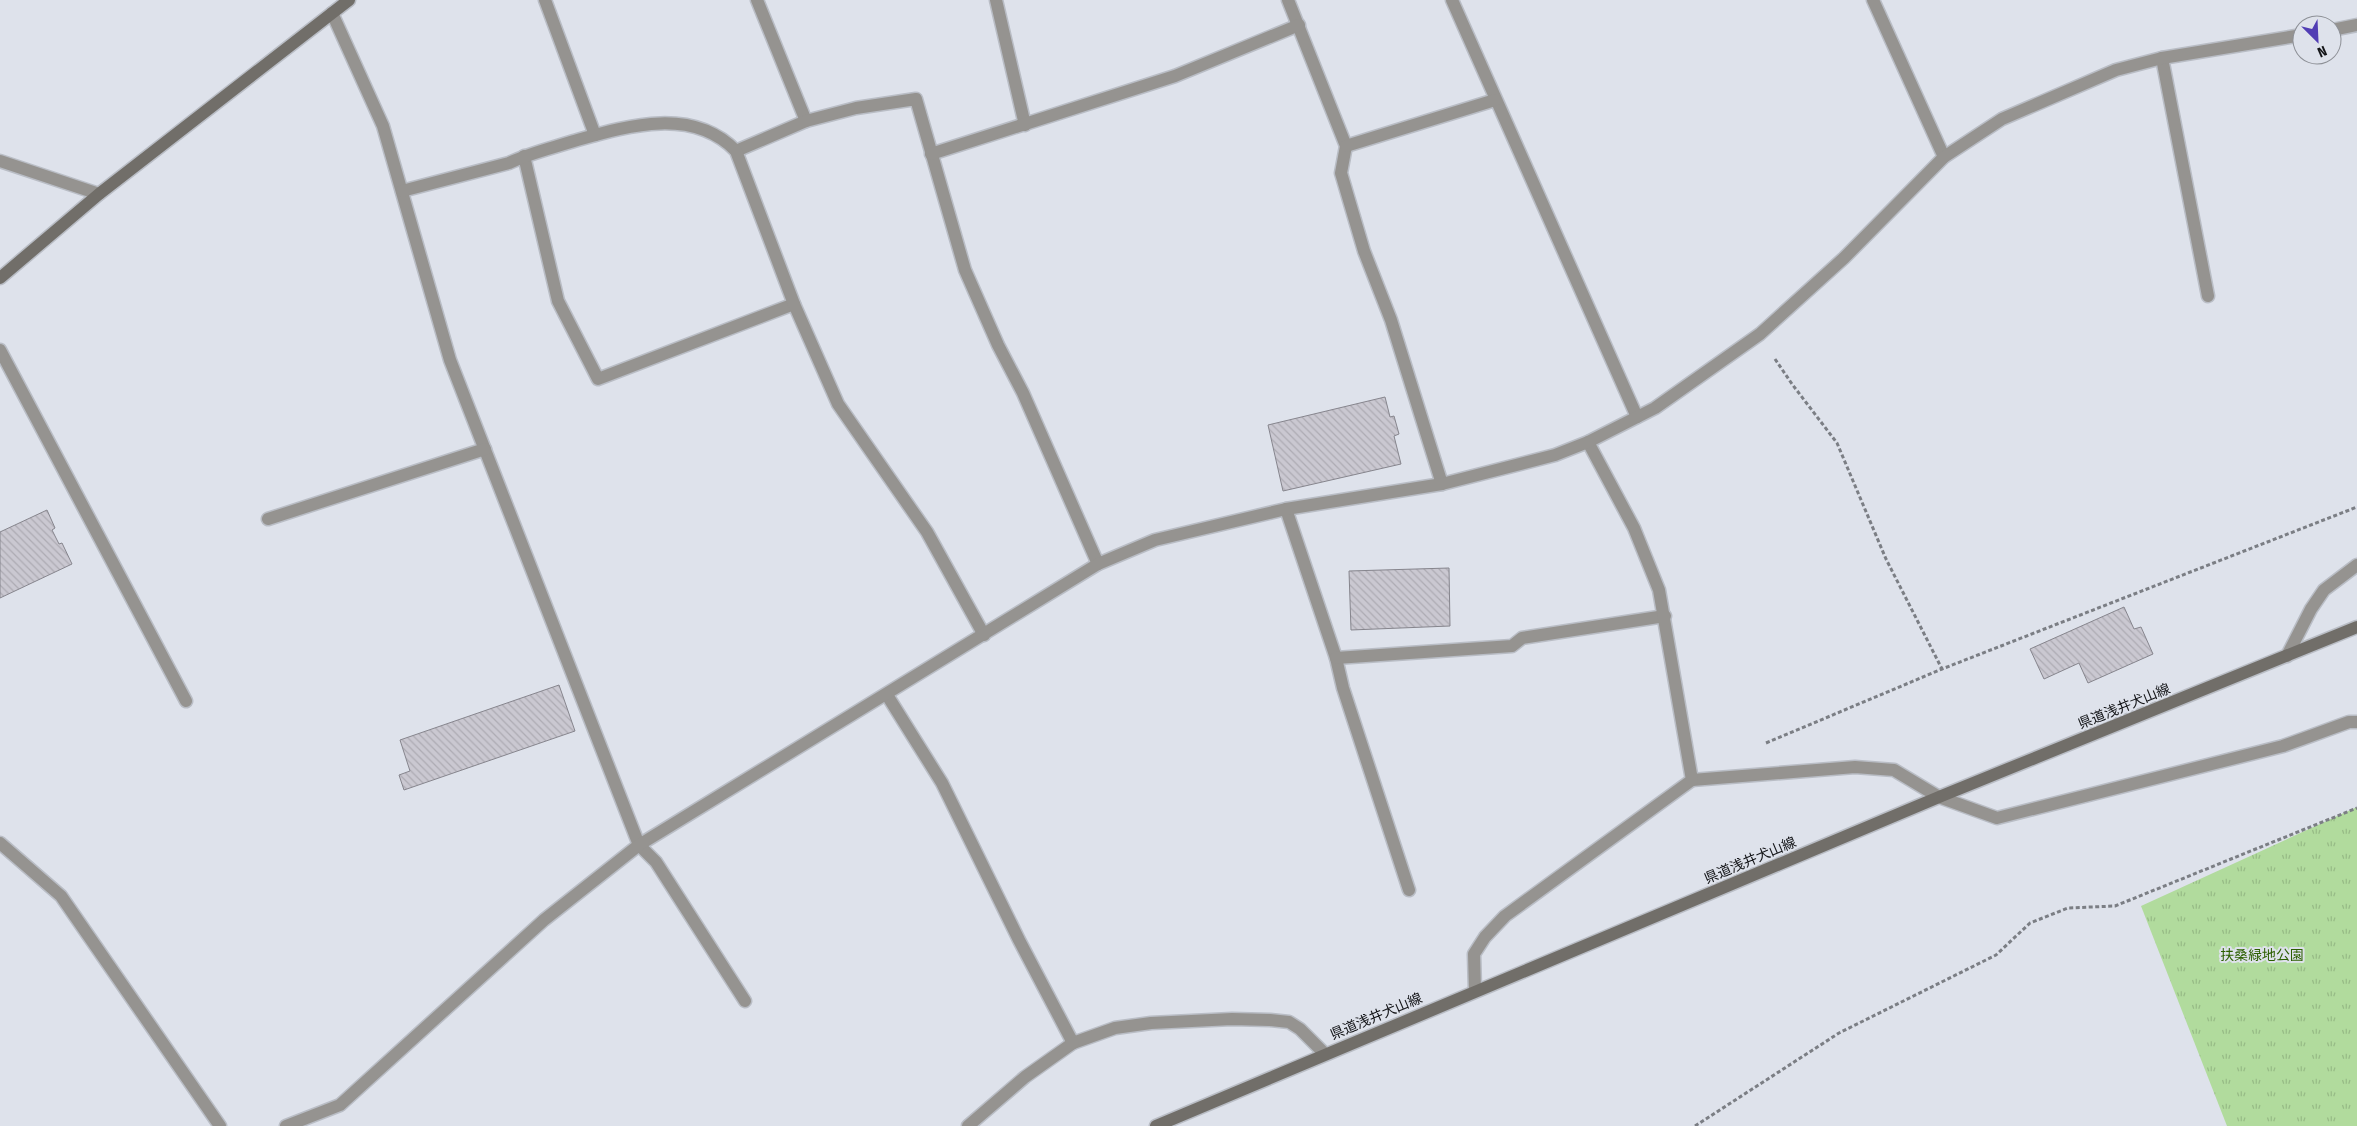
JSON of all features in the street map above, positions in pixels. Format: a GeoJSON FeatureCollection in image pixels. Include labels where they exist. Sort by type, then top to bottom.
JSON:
{"type":"FeatureCollection","features":[{"type":"Feature","properties":{"kind":"main road"},"geometry":{"type":"LineString","coordinates":[[0,278],[99,194],[349,0]]}},
{"type":"Feature","properties":{"kind":"main road","name":"県道浅井犬山線"},"geometry":{"type":"LineString","coordinates":[[1156,1126],[1939,798],[2357,627]]}},
{"type":"Feature","properties":{"kind":"street"},"geometry":{"type":"LineString","coordinates":[[545,0],[595,135]]}},
{"type":"Feature","properties":{"kind":"street"},"geometry":{"type":"LineString","coordinates":[[757,0],[806,121]]}},
{"type":"Feature","properties":{"kind":"street"},"geometry":{"type":"LineString","coordinates":[[996,0],[1025,125]]}},
{"type":"Feature","properties":{"kind":"street"},"geometry":{"type":"LineString","coordinates":[[1288,0],[1346,146],[1341,173],[1364,251],[1391,320],[1442,484]]}},
{"type":"Feature","properties":{"kind":"street"},"geometry":{"type":"LineString","coordinates":[[1452,0],[1637,417]]}},
{"type":"Feature","properties":{"kind":"street"},"geometry":{"type":"LineString","coordinates":[[1874,0],[1944,158]]}},
{"type":"Feature","properties":{"kind":"street"},"geometry":{"type":"LineString","coordinates":[[332,13],[383,126],[450,360],[639,844],[656,862],[745,1001]]}},
{"type":"Feature","properties":{"kind":"street"},"geometry":{"type":"LineString","coordinates":[[932,154],[1175,76],[1299,25]]}},
{"type":"Feature","properties":{"kind":"street"},"geometry":{"type":"LineString","coordinates":[[2342,28],[2357,25]]}},
{"type":"Feature","properties":{"kind":"street"},"geometry":{"type":"LineString","coordinates":[[286,1126],[340,1106],[544,920],[639,844],[887,695],[1098,564],[1155,540],[1286,509],[1442,484],[1555,455],[1588,442],[1655,408],[1760,334],[1844,258],[1944,158],[2002,119],[2116,70],[2162,58],[2292,37]]}},
{"type":"Feature","properties":{"kind":"street"},"geometry":{"type":"LineString","coordinates":[[2162,58],[2208,296]]}},
{"type":"Feature","properties":{"kind":"street"},"geometry":{"type":"LineString","coordinates":[[736,151],[806,121],[856,108],[916,99],[965,270],[998,345],[1023,393],[1098,564]]}},
{"type":"Feature","properties":{"kind":"street"},"geometry":{"type":"LineString","coordinates":[[1346,146],[1495,100]]}},
{"type":"Feature","properties":{"kind":"street"},"geometry":{"type":"LineString","coordinates":[[402,191],[509,163],[524,156],[637,125],[673,122],[700,128],[725,140],[736,151],[794,304],[838,404],[927,532],[984,635]]}},
{"type":"Feature","properties":{"kind":"street"},"geometry":{"type":"LineString","coordinates":[[524,156],[558,300],[598,379],[794,304]]}},
{"type":"Feature","properties":{"kind":"street"},"geometry":{"type":"LineString","coordinates":[[0,161],[99,194]]}},
{"type":"Feature","properties":{"kind":"street"},"geometry":{"type":"LineString","coordinates":[[0,350],[186,700]]}},
{"type":"Feature","properties":{"kind":"street"},"geometry":{"type":"LineString","coordinates":[[1588,442],[1634,528],[1659,590],[1692,780]]}},
{"type":"Feature","properties":{"kind":"street"},"geometry":{"type":"LineString","coordinates":[[268,519],[485,449]]}},
{"type":"Feature","properties":{"kind":"street"},"geometry":{"type":"LineString","coordinates":[[1286,509],[1336,658],[1343,688],[1409,890]]}},
{"type":"Feature","properties":{"kind":"street"},"geometry":{"type":"LineString","coordinates":[[2288,656],[2311,609],[2324,590],[2357,565]]}},
{"type":"Feature","properties":{"kind":"street"},"geometry":{"type":"LineString","coordinates":[[1336,658],[1512,646],[1522,638],[1665,616]]}},
{"type":"Feature","properties":{"kind":"street"},"geometry":{"type":"LineString","coordinates":[[887,695],[942,783],[1019,940],[1073,1043]]}},
{"type":"Feature","properties":{"kind":"street"},"geometry":{"type":"LineString","coordinates":[[1475,991],[1474,954],[1485,937],[1505,916],[1692,780],[1855,767],[1894,770],[1939,798],[1997,818],[2283,746],[2349,722],[2357,722]]}},
{"type":"Feature","properties":{"kind":"street"},"geometry":{"type":"LineString","coordinates":[[0,844],[61,896],[220,1126]]}},
{"type":"Feature","properties":{"kind":"street"},"geometry":{"type":"LineString","coordinates":[[968,1126],[1025,1077],[1073,1043],[1116,1028],[1151,1023],[1232,1019],[1289,1022],[1300,1029],[1326,1054]]}},
{"type":"Feature","properties":{"kind":"path"},"geometry":{"type":"LineString","coordinates":[[1760,334],[1792,384],[1837,443],[1886,559],[1942,669]]}},
{"type":"Feature","properties":{"kind":"path"},"geometry":{"type":"LineString","coordinates":[[1762,745],[1942,669],[2357,507]]}},
{"type":"Feature","properties":{"kind":"path"},"geometry":{"type":"LineString","coordinates":[[1695,1126],[1839,1033],[1996,955],[2030,922],[2068,908],[2114,906],[2357,808]]}},
{"type":"Feature","properties":{"kind":"green space","name":"扶桑緑地公園"},"geometry":{"type":"Polygon","coordinates":[[[2357,807],[2357,1126],[2227,1126],[2141,906],[2357,807]]]}},
{"type":"Feature","properties":{"kind":"building"},"geometry":{"type":"Polygon","coordinates":[[[1385,397],[1390,417],[1394,416],[1399,434],[1394,436],[1401,464],[1283,491],[1268,425],[1385,397]]]}},
{"type":"Feature","properties":{"kind":"building"},"geometry":{"type":"Polygon","coordinates":[[[47,510],[55,528],[52,530],[59,544],[62,543],[72,564],[0,598],[0,532],[47,510]]]}},
{"type":"Feature","properties":{"kind":"building"},"geometry":{"type":"Polygon","coordinates":[[[1449,568],[1450,626],[1351,630],[1349,571],[1449,568]]]}},
{"type":"Feature","properties":{"kind":"building"},"geometry":{"type":"Polygon","coordinates":[[[2124,607],[2134,629],[2141,627],[2153,654],[2088,683],[2079,663],[2044,679],[2030,649],[2124,607]]]}},
{"type":"Feature","properties":{"kind":"building"},"geometry":{"type":"Polygon","coordinates":[[[559,685],[575,731],[404,790],[399,775],[410,771],[400,740],[559,685]]]}}]}
